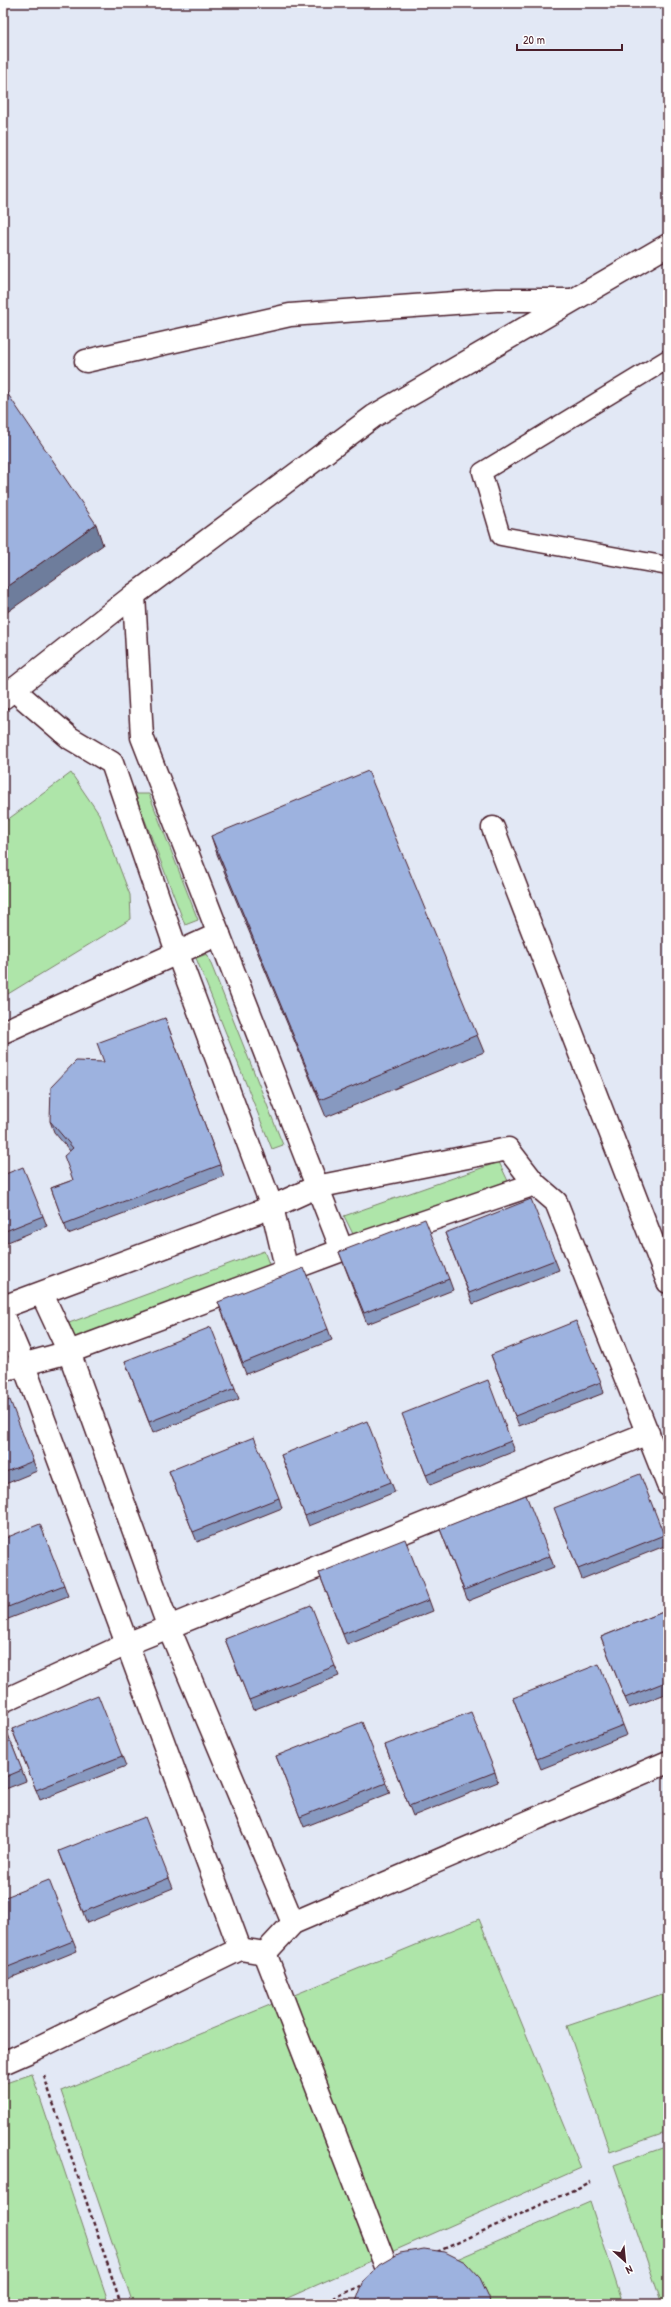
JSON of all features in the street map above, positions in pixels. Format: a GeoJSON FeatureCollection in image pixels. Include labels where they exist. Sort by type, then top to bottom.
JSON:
{"type":"FeatureCollection","features":[{"type":"Feature","properties":{"kind":"street"},"geometry":{"type":"LineString","coordinates":[[287,1271],[272,1207],[177,952],[112,763],[70,738],[8,693],[134,595],[374,416],[668,245]]}},
{"type":"Feature","properties":{"kind":"street"},"geometry":{"type":"LineString","coordinates":[[86,361],[290,315],[496,300],[573,300]]}},
{"type":"Feature","properties":{"kind":"street"},"geometry":{"type":"LineString","coordinates":[[134,595],[142,738],[342,1250]]}},
{"type":"Feature","properties":{"kind":"street"},"geometry":{"type":"LineString","coordinates":[[493,828],[668,1282]]}},
{"type":"Feature","properties":{"kind":"street"},"geometry":{"type":"LineString","coordinates":[[3,1032],[219,934]]}},
{"type":"Feature","properties":{"kind":"street"},"geometry":{"type":"LineString","coordinates":[[3,1308],[272,1207],[316,1186],[508,1149],[535,1184],[556,1202],[668,1485]]}},
{"type":"Feature","properties":{"kind":"street"},"geometry":{"type":"LineString","coordinates":[[3,1370],[23,1363],[69,1352],[342,1250],[535,1184]]}},
{"type":"Feature","properties":{"kind":"street"},"geometry":{"type":"LineString","coordinates":[[42,1294],[69,1352],[169,1628],[293,1923]]}},
{"type":"Feature","properties":{"kind":"street"},"geometry":{"type":"LineString","coordinates":[[3,1316],[23,1363],[240,1949]]}},
{"type":"Feature","properties":{"kind":"street"},"geometry":{"type":"LineString","coordinates":[[3,1701],[127,1644],[648,1433]]}},
{"type":"Feature","properties":{"kind":"street"},"geometry":{"type":"LineString","coordinates":[[265,1953],[293,1923],[668,1762]]}},
{"type":"Feature","properties":{"kind":"street"},"geometry":{"type":"LineString","coordinates":[[3,2063],[35,2049],[240,1949],[265,1953]]}},
{"type":"Feature","properties":{"kind":"street"},"geometry":{"type":"LineString","coordinates":[[265,1953],[389,2274]]}},
{"type":"Feature","properties":{"kind":"lane"},"geometry":{"type":"LineString","coordinates":[[668,359],[482,472],[502,536],[668,566]]}},
{"type":"Feature","properties":{"kind":"path"},"geometry":{"type":"LineString","coordinates":[[35,2049],[120,2304]]}},
{"type":"Feature","properties":{"kind":"path"},"geometry":{"type":"LineString","coordinates":[[432,2254],[591,2182]]}},
{"type":"Feature","properties":{"kind":"path"},"geometry":{"type":"LineString","coordinates":[[320,2304],[389,2274]]}},
{"type":"Feature","properties":{"kind":"green space"},"geometry":{"type":"Polygon","coordinates":[[[71,773],[99,814],[130,895],[131,919],[3,997],[3,823],[71,773]]]}},
{"type":"Feature","properties":{"kind":"green space"},"geometry":{"type":"Polygon","coordinates":[[[135,794],[149,794],[198,920],[185,925],[135,794]]]}},
{"type":"Feature","properties":{"kind":"green space"},"geometry":{"type":"Polygon","coordinates":[[[207,954],[283,1145],[272,1149],[196,958],[207,954]]]}},
{"type":"Feature","properties":{"kind":"green space"},"geometry":{"type":"Polygon","coordinates":[[[499,1162],[508,1181],[354,1236],[344,1216],[499,1162]]]}},
{"type":"Feature","properties":{"kind":"green space"},"geometry":{"type":"Polygon","coordinates":[[[264,1251],[271,1269],[81,1354],[69,1323],[264,1251]]]}},
{"type":"Feature","properties":{"kind":"green space"},"geometry":{"type":"Polygon","coordinates":[[[479,1919],[581,2168],[274,2304],[133,2304],[61,2091],[479,1919]]]}},
{"type":"Feature","properties":{"kind":"green space"},"geometry":{"type":"Polygon","coordinates":[[[668,1992],[668,2132],[610,2152],[567,2026],[668,1992]]]}},
{"type":"Feature","properties":{"kind":"green space"},"geometry":{"type":"Polygon","coordinates":[[[32,2074],[109,2304],[3,2304],[3,2084],[32,2074]]]}},
{"type":"Feature","properties":{"kind":"green space"},"geometry":{"type":"Polygon","coordinates":[[[668,2146],[668,2304],[662,2304],[614,2165],[668,2146]]]}},
{"type":"Feature","properties":{"kind":"green space"},"geometry":{"type":"Polygon","coordinates":[[[590,2202],[623,2304],[352,2304],[590,2202]]]}},
{"type":"Feature","properties":{"kind":"building"},"geometry":{"type":"Polygon","coordinates":[[[3,387],[96,524],[3,590],[3,387]]]}},
{"type":"Feature","properties":{"kind":"building"},"geometry":{"type":"Polygon","coordinates":[[[368,771],[477,1035],[320,1100],[211,836],[368,771]]]}},
{"type":"Feature","properties":{"kind":"building"},"geometry":{"type":"Polygon","coordinates":[[[165,1018],[220,1165],[64,1224],[51,1188],[73,1180],[64,1156],[73,1148],[50,1121],[51,1087],[76,1061],[104,1062],[97,1043],[165,1018]]]}},
{"type":"Feature","properties":{"kind":"building"},"geometry":{"type":"Polygon","coordinates":[[[23,1167],[43,1216],[3,1232],[3,1175],[23,1167]]]}},
{"type":"Feature","properties":{"kind":"building"},"geometry":{"type":"Polygon","coordinates":[[[531,1199],[555,1260],[469,1293],[445,1233],[531,1199]]]}},
{"type":"Feature","properties":{"kind":"building"},"geometry":{"type":"Polygon","coordinates":[[[425,1219],[449,1279],[364,1313],[339,1252],[425,1219]]]}},
{"type":"Feature","properties":{"kind":"building"},"geometry":{"type":"Polygon","coordinates":[[[304,1268],[328,1329],[243,1363],[218,1302],[304,1268]]]}},
{"type":"Feature","properties":{"kind":"building"},"geometry":{"type":"Polygon","coordinates":[[[576,1321],[601,1382],[515,1416],[491,1355],[576,1321]]]}},
{"type":"Feature","properties":{"kind":"building"},"geometry":{"type":"Polygon","coordinates":[[[211,1327],[235,1388],[149,1422],[125,1361],[211,1327]]]}},
{"type":"Feature","properties":{"kind":"building"},"geometry":{"type":"Polygon","coordinates":[[[488,1380],[511,1441],[426,1475],[402,1414],[488,1380]]]}},
{"type":"Feature","properties":{"kind":"building"},"geometry":{"type":"Polygon","coordinates":[[[10,1400],[33,1461],[3,1473],[3,1402],[10,1400]]]}},
{"type":"Feature","properties":{"kind":"building"},"geometry":{"type":"Polygon","coordinates":[[[367,1421],[391,1482],[305,1516],[281,1455],[367,1421]]]}},
{"type":"Feature","properties":{"kind":"building"},"geometry":{"type":"Polygon","coordinates":[[[254,1437],[279,1498],[193,1532],[169,1471],[254,1437]]]}},
{"type":"Feature","properties":{"kind":"building"},"geometry":{"type":"Polygon","coordinates":[[[640,1474],[664,1535],[578,1569],[554,1508],[640,1474]]]}},
{"type":"Feature","properties":{"kind":"building"},"geometry":{"type":"Polygon","coordinates":[[[526,1495],[550,1556],[464,1590],[440,1529],[526,1495]]]}},
{"type":"Feature","properties":{"kind":"building"},"geometry":{"type":"Polygon","coordinates":[[[40,1524],[64,1585],[3,1609],[3,1539],[40,1524]]]}},
{"type":"Feature","properties":{"kind":"building"},"geometry":{"type":"Polygon","coordinates":[[[405,1539],[429,1600],[343,1634],[319,1573],[405,1539]]]}},
{"type":"Feature","properties":{"kind":"building"},"geometry":{"type":"Polygon","coordinates":[[[311,1605],[335,1666],[249,1700],[225,1639],[311,1605]]]}},
{"type":"Feature","properties":{"kind":"building"},"geometry":{"type":"Polygon","coordinates":[[[668,1610],[668,1681],[625,1698],[601,1637],[668,1610]]]}},
{"type":"Feature","properties":{"kind":"building"},"geometry":{"type":"Polygon","coordinates":[[[599,1664],[623,1725],[537,1759],[513,1698],[599,1664]]]}},
{"type":"Feature","properties":{"kind":"building"},"geometry":{"type":"Polygon","coordinates":[[[98,1695],[122,1756],[36,1790],[12,1729],[98,1695]]]}},
{"type":"Feature","properties":{"kind":"building"},"geometry":{"type":"Polygon","coordinates":[[[471,1712],[495,1772],[409,1806],[385,1745],[471,1712]]]}},
{"type":"Feature","properties":{"kind":"building"},"geometry":{"type":"Polygon","coordinates":[[[3,1722],[22,1770],[3,1778],[3,1722]]]}},
{"type":"Feature","properties":{"kind":"building"},"geometry":{"type":"Polygon","coordinates":[[[362,1722],[386,1783],[300,1817],[276,1756],[362,1722]]]}},
{"type":"Feature","properties":{"kind":"building"},"geometry":{"type":"Polygon","coordinates":[[[145,1817],[169,1878],[83,1912],[59,1851],[145,1817]]]}},
{"type":"Feature","properties":{"kind":"building"},"geometry":{"type":"Polygon","coordinates":[[[49,1880],[73,1941],[3,1969],[3,1898],[49,1880]]]}},
{"type":"Feature","properties":{"kind":"building"},"geometry":{"type":"Polygon","coordinates":[[[424,2249],[445,2252],[465,2262],[480,2278],[489,2297],[490,2304],[355,2304],[363,2283],[379,2265],[400,2253],[424,2249]]]}}]}
